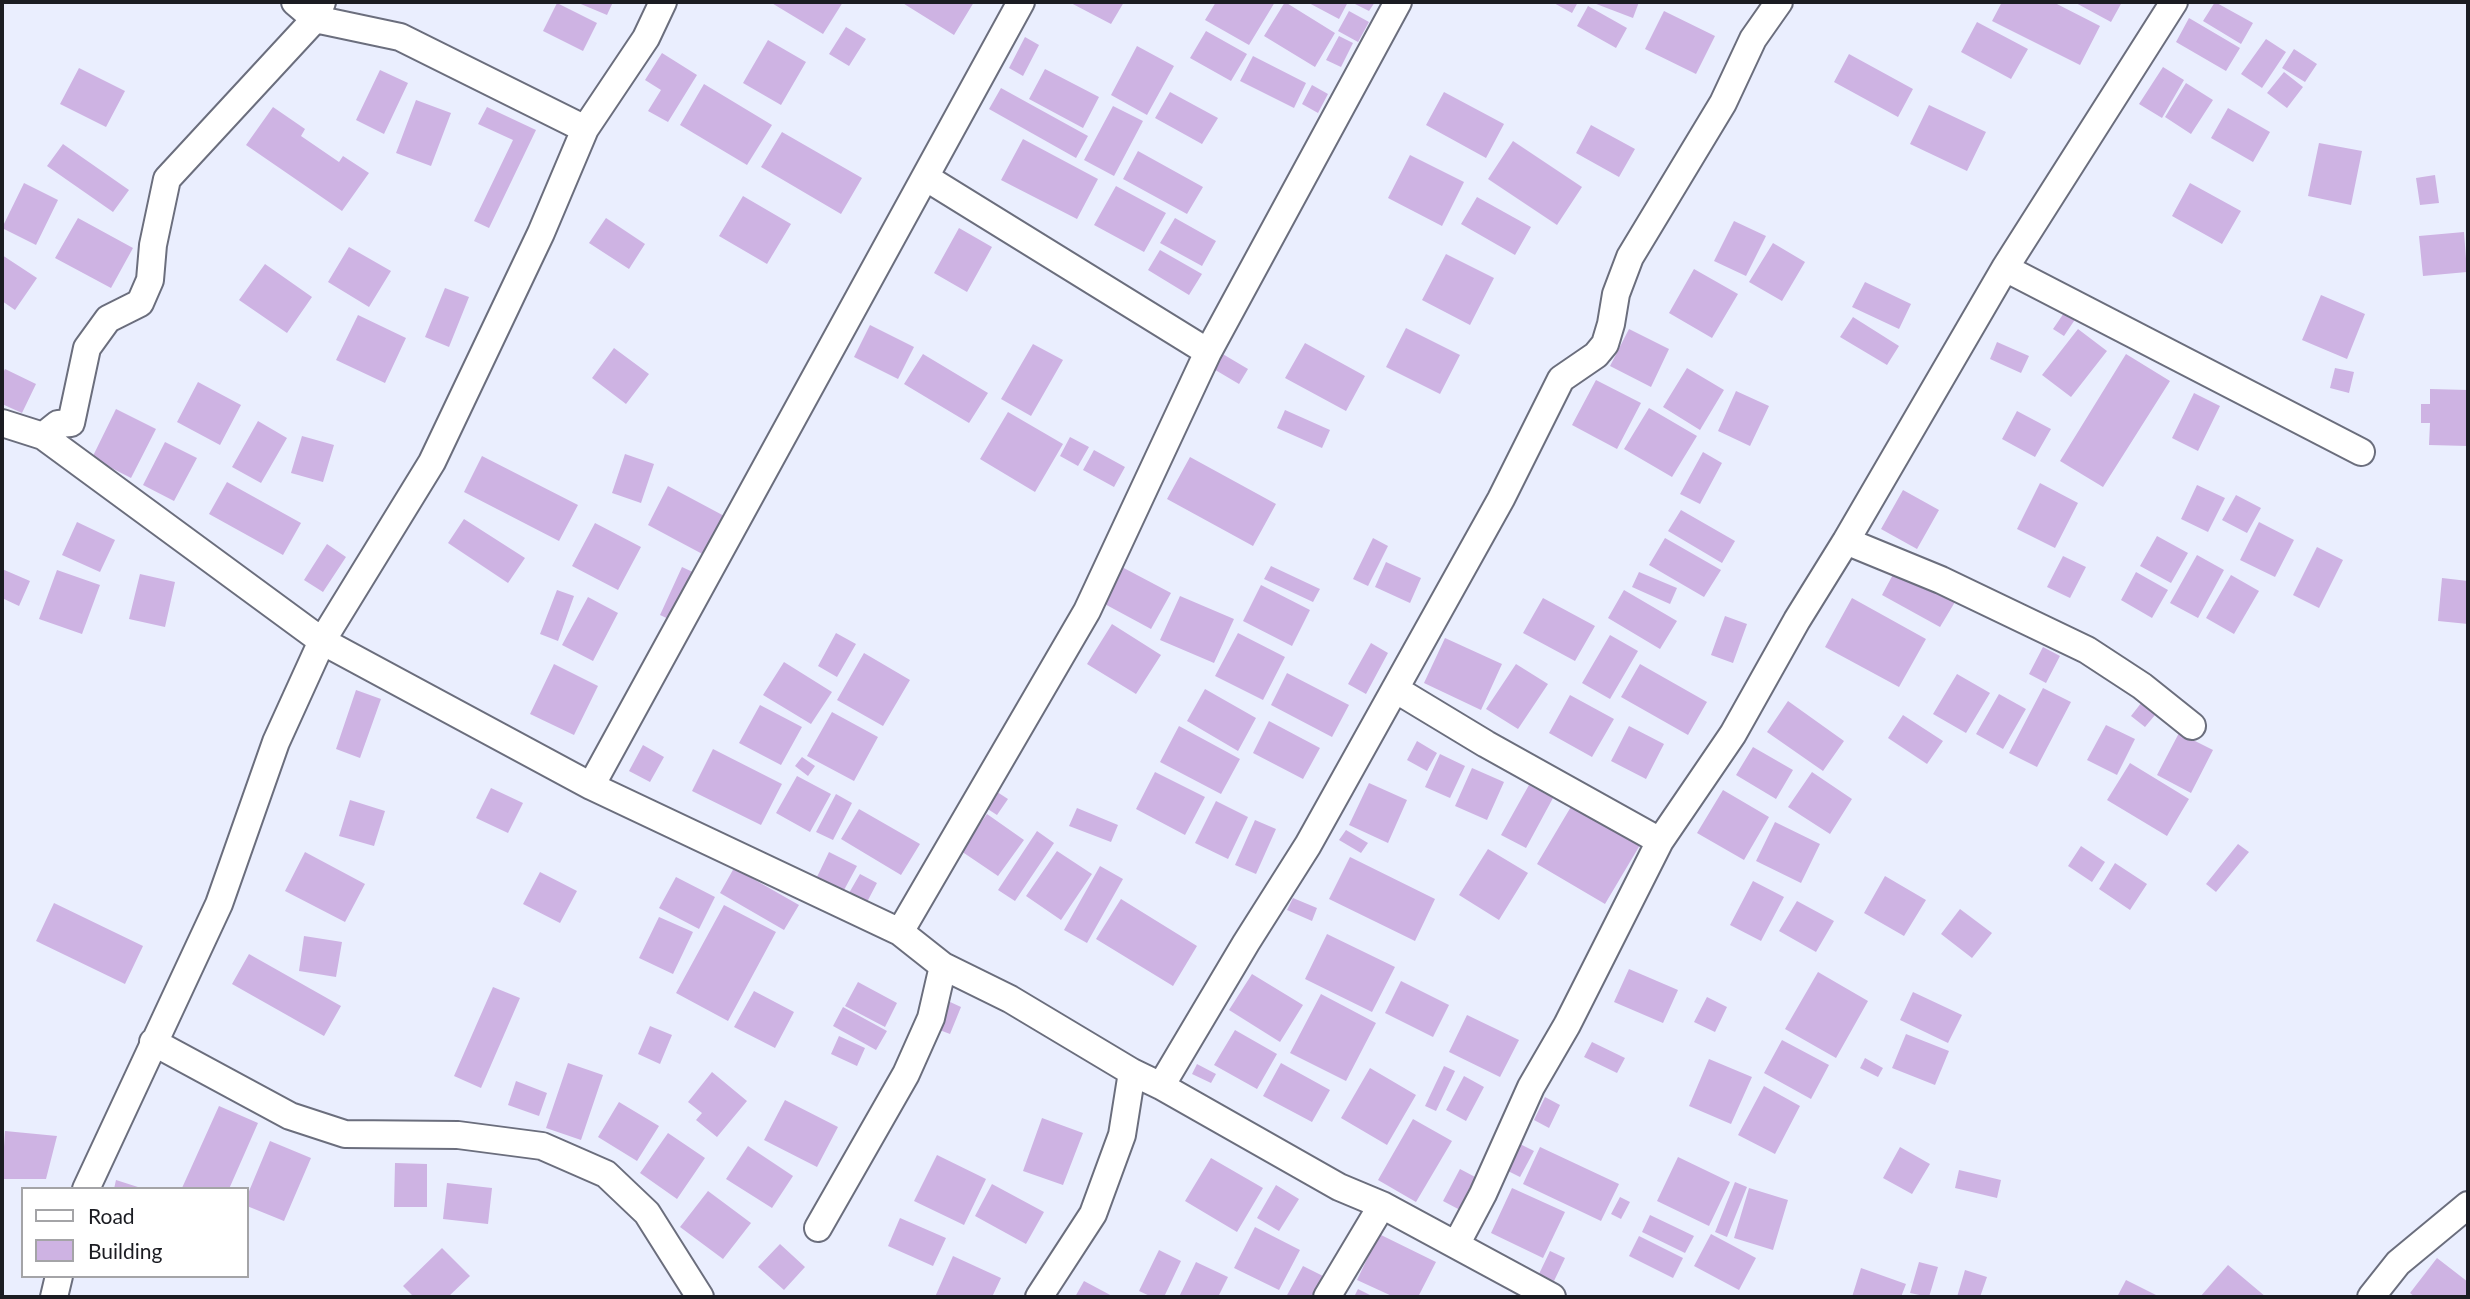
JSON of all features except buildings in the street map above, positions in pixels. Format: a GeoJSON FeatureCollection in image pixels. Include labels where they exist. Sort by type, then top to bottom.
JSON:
{"type":"FeatureCollection","features":[{"type":"Feature","properties":{"kind":"street"},"geometry":{"type":"LineString","coordinates":[[295,2],[400,37],[585,129]]}},
{"type":"Feature","properties":{"kind":"street"},"geometry":{"type":"LineString","coordinates":[[87,1187],[219,904],[276,742],[322,641],[432,462],[541,233],[585,129],[646,38],[663,2]]}},
{"type":"Feature","properties":{"kind":"street"},"geometry":{"type":"LineString","coordinates":[[591,786],[1021,2]]}},
{"type":"Feature","properties":{"kind":"street"},"geometry":{"type":"LineString","coordinates":[[900,932],[1087,611],[1208,352],[1398,2]]}},
{"type":"Feature","properties":{"kind":"street"},"geometry":{"type":"LineString","coordinates":[[1161,1087],[1308,845],[1501,499],[1561,379],[1596,355],[1605,344],[1616,294],[1630,257],[1723,103],[1753,39],[1779,2]]}},
{"type":"Feature","properties":{"kind":"street"},"geometry":{"type":"LineString","coordinates":[[1456,1245],[1483,1194],[1531,1087],[1567,1025],[1660,841],[1733,734],[1797,620],[2006,268],[2174,2]]}},
{"type":"Feature","properties":{"kind":"street"},"geometry":{"type":"LineString","coordinates":[[43,436],[58,424],[71,423],[87,348],[108,319],[140,303],[150,280],[153,245],[167,179],[318,10]]}},
{"type":"Feature","properties":{"kind":"street"},"geometry":{"type":"LineString","coordinates":[[925,177],[1208,352]]}},
{"type":"Feature","properties":{"kind":"street"},"geometry":{"type":"LineString","coordinates":[[2006,268],[2361,452]]}},
{"type":"Feature","properties":{"kind":"street"},"geometry":{"type":"LineString","coordinates":[[2,423],[43,436],[322,641],[591,786],[900,932],[943,966],[1010,999],[1132,1072],[1339,1187],[1382,1205],[1552,1297]]}},
{"type":"Feature","properties":{"kind":"street"},"geometry":{"type":"LineString","coordinates":[[1846,541],[1941,580],[2087,650],[2142,685],[2192,726]]}},
{"type":"Feature","properties":{"kind":"street"},"geometry":{"type":"LineString","coordinates":[[1395,689],[1486,744],[1660,841]]}},
{"type":"Feature","properties":{"kind":"street"},"geometry":{"type":"LineString","coordinates":[[818,1228],[906,1074],[931,1018],[943,966]]}},
{"type":"Feature","properties":{"kind":"street"},"geometry":{"type":"LineString","coordinates":[[153,1042],[290,1116],[345,1134],[457,1135],[542,1146],[606,1174],[647,1213],[700,1297]]}},
{"type":"Feature","properties":{"kind":"street"},"geometry":{"type":"LineString","coordinates":[[1039,1297],[1093,1214],[1122,1135],[1132,1072]]}},
{"type":"Feature","properties":{"kind":"street"},"geometry":{"type":"LineString","coordinates":[[1327,1297],[1382,1205]]}},
{"type":"Feature","properties":{"kind":"street"},"geometry":{"type":"LineString","coordinates":[[2371,1297],[2398,1263],[2468,1205]]}},
{"type":"Feature","properties":{"kind":"street"},"geometry":{"type":"LineString","coordinates":[[54,1297],[59,1278]]}}]}
